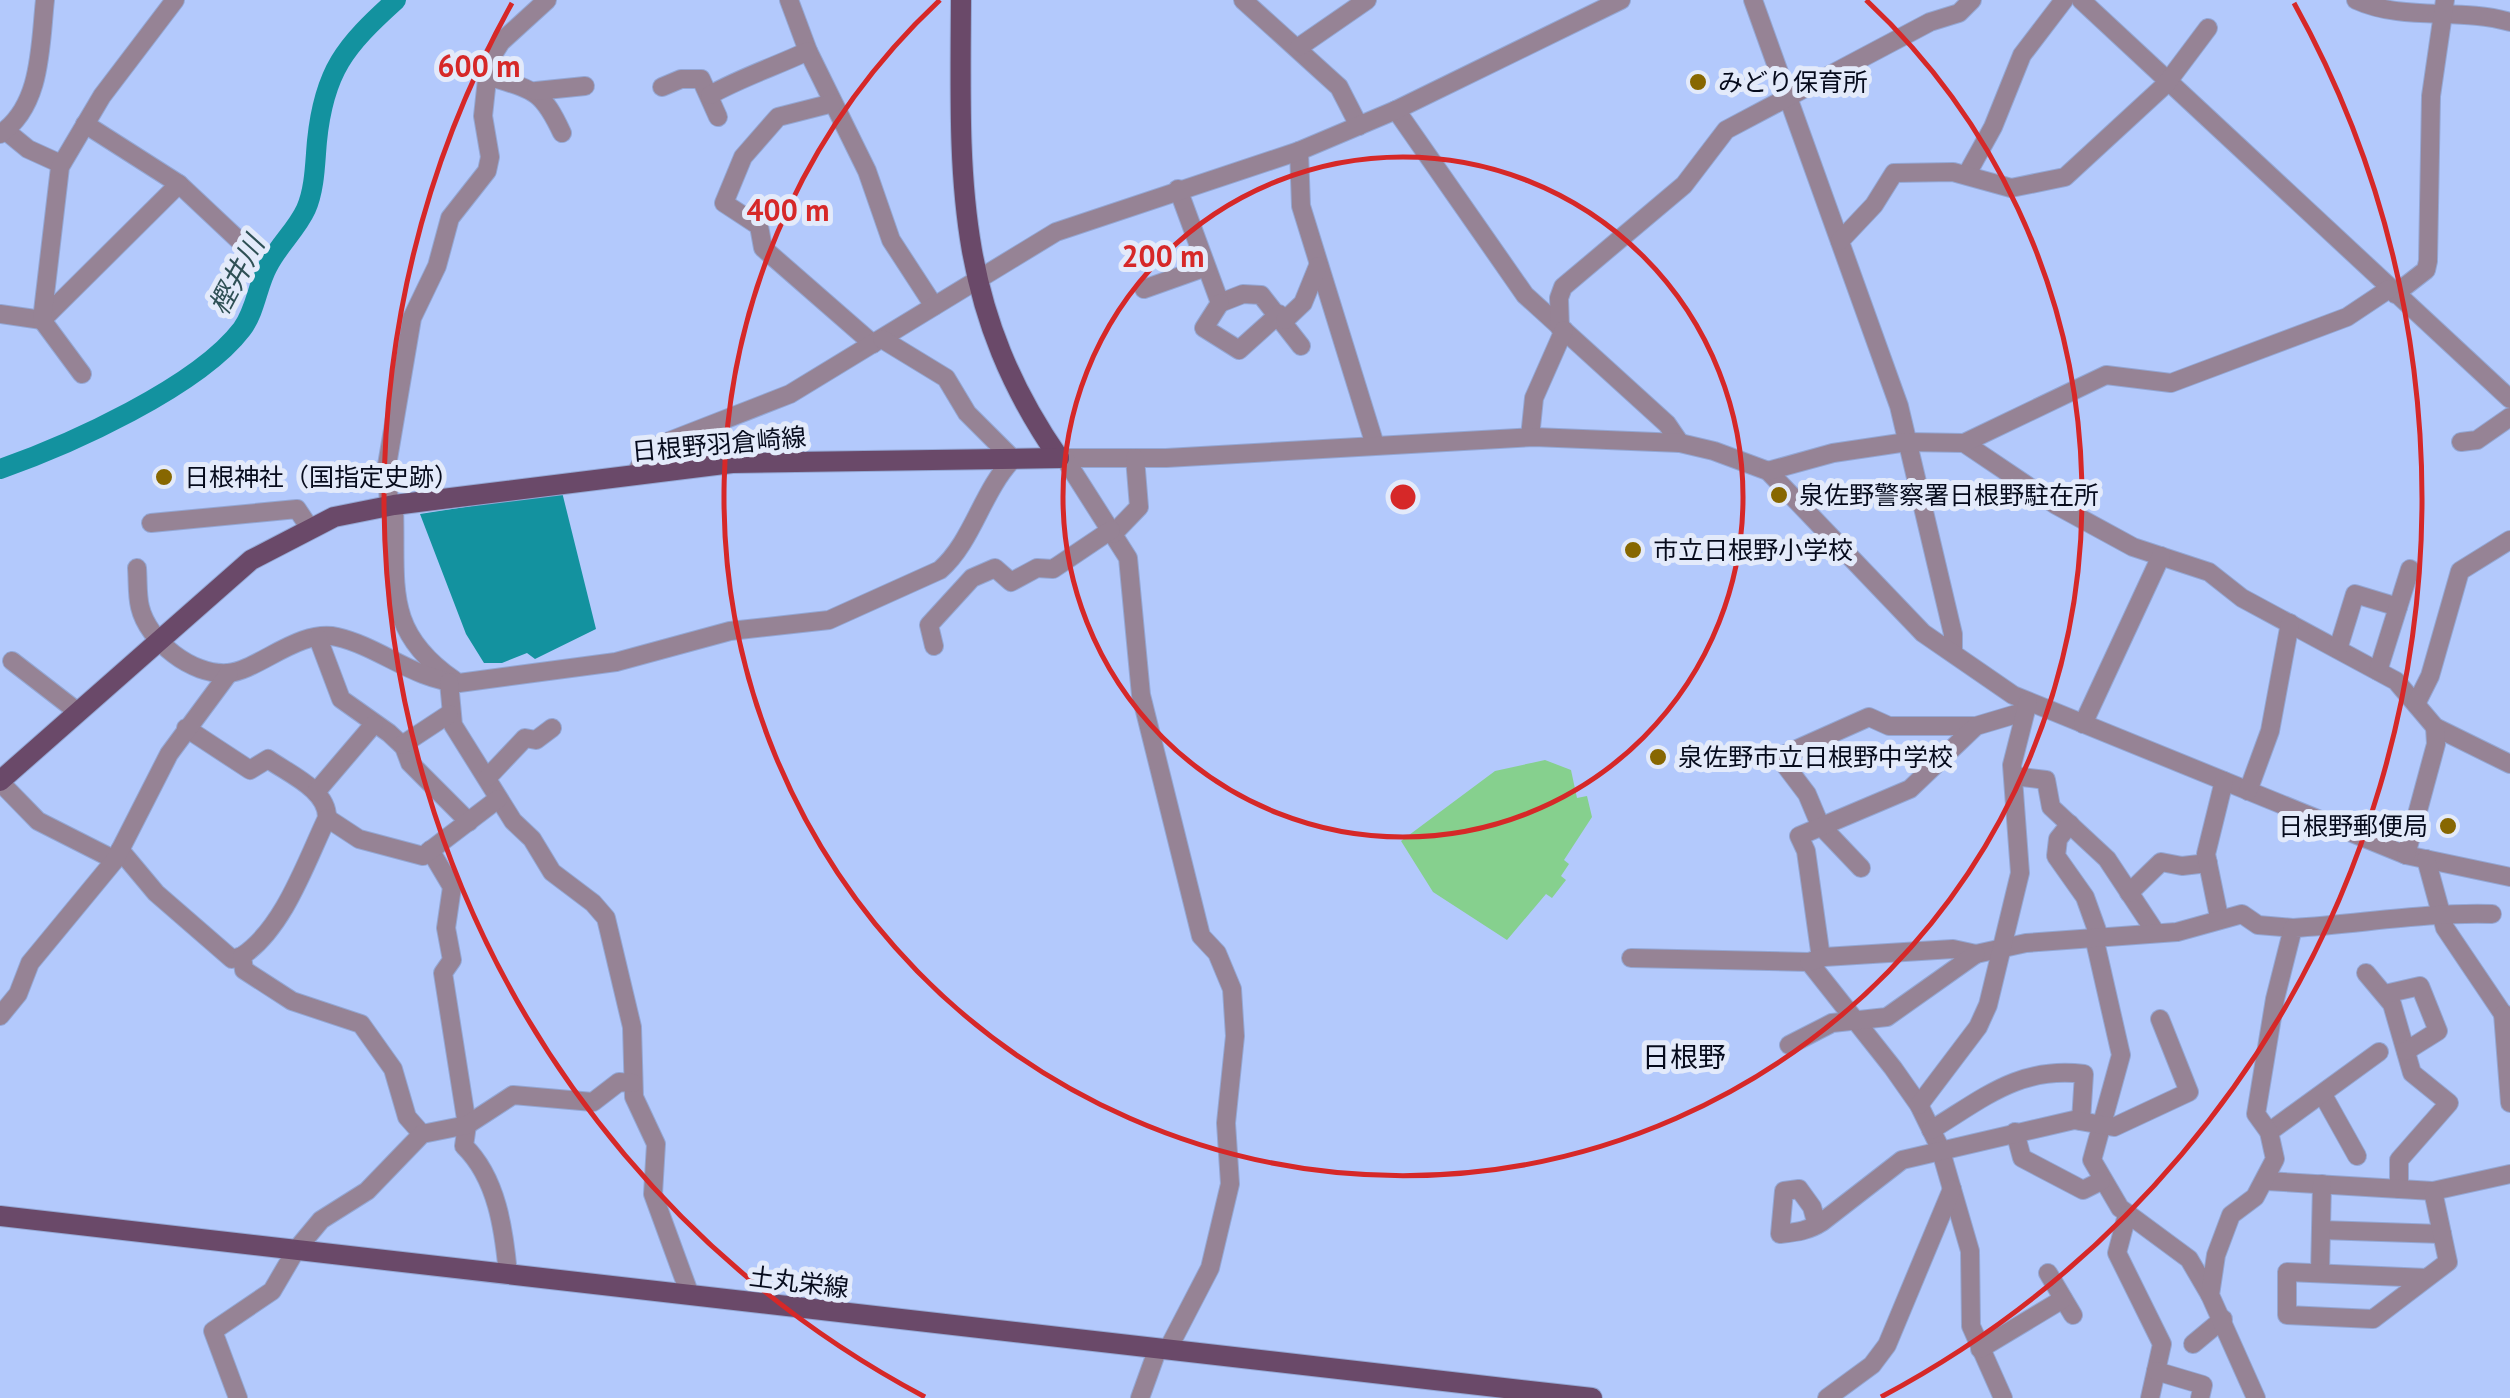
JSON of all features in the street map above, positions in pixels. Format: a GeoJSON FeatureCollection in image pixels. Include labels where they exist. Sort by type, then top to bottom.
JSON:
{"type":"FeatureCollection","features":[{"type":"Feature","properties":{"kind":"main road"},"geometry":{"type":"LineString","coordinates":[[960,0],[962,196],[975,280],[1024,402],[1062,458]]}},
{"type":"Feature","properties":{"kind":"main road","name":"日根野羽倉崎線"},"geometry":{"type":"LineString","coordinates":[[0,781],[251,560],[309,527],[392,505],[732,463],[1062,458]]}},
{"type":"Feature","properties":{"kind":"main road","name":"土丸栄線"},"geometry":{"type":"LineString","coordinates":[[0,1216],[1592,1398]]}},
{"type":"Feature","properties":{"kind":"street"},"geometry":{"type":"LineString","coordinates":[[45,0],[31,97],[3,132],[28,149],[62,164]]}},
{"type":"Feature","properties":{"kind":"street"},"geometry":{"type":"LineString","coordinates":[[82,374],[42,320],[62,164],[132,52],[175,0]]}},
{"type":"Feature","properties":{"kind":"street"},"geometry":{"type":"LineString","coordinates":[[454,683],[423,658],[402,629],[389,449],[412,318],[437,266],[450,218],[487,171],[490,157],[483,116],[490,61],[501,42],[548,0]]}},
{"type":"Feature","properties":{"kind":"street"},"geometry":{"type":"LineString","coordinates":[[789,0],[808,51],[867,171],[890,240],[934,306]]}},
{"type":"Feature","properties":{"kind":"street"},"geometry":{"type":"LineString","coordinates":[[1243,0],[1339,87],[1359,126]]}},
{"type":"Feature","properties":{"kind":"street"},"geometry":{"type":"LineString","coordinates":[[1299,48],[1367,0]]}},
{"type":"Feature","properties":{"kind":"street"},"geometry":{"type":"LineString","coordinates":[[635,475],[650,449],[790,394],[1056,232],[1299,151],[1396,110],[1621,0]]}},
{"type":"Feature","properties":{"kind":"street"},"geometry":{"type":"LineString","coordinates":[[1753,0],[1908,442],[1954,653]]}},
{"type":"Feature","properties":{"kind":"street"},"geometry":{"type":"LineString","coordinates":[[1530,437],[1534,398],[1562,329],[1563,287],[1684,184],[1726,130],[1930,22],[1959,13],[1972,0]]}},
{"type":"Feature","properties":{"kind":"street"},"geometry":{"type":"LineString","coordinates":[[1966,174],[1993,127],[2022,55],[2064,0]]}},
{"type":"Feature","properties":{"kind":"street"},"geometry":{"type":"LineString","coordinates":[[2081,0],[2166,84],[2510,400]]}},
{"type":"Feature","properties":{"kind":"street"},"geometry":{"type":"LineString","coordinates":[[2356,0],[2387,10],[2444,7],[2510,22]]}},
{"type":"Feature","properties":{"kind":"street"},"geometry":{"type":"LineString","coordinates":[[1768,471],[1833,454],[1908,442],[1964,443],[2106,375],[2171,383],[2347,318],[2426,270],[2431,96],[2444,7]]}},
{"type":"Feature","properties":{"kind":"street"},"geometry":{"type":"LineString","coordinates":[[1840,241],[1874,205],[1894,172],[1966,174],[2011,188],[2042,178],[2066,177],[2166,84],[2208,28]]}},
{"type":"Feature","properties":{"kind":"street"},"geometry":{"type":"LineString","coordinates":[[710,95],[808,51]]}},
{"type":"Feature","properties":{"kind":"street"},"geometry":{"type":"LineString","coordinates":[[490,77],[536,90],[585,86]]}},
{"type":"Feature","properties":{"kind":"street"},"geometry":{"type":"LineString","coordinates":[[662,88],[681,79],[701,79],[718,117]]}},
{"type":"Feature","properties":{"kind":"street"},"geometry":{"type":"LineString","coordinates":[[536,90],[548,102],[562,133]]}},
{"type":"Feature","properties":{"kind":"street"},"geometry":{"type":"LineString","coordinates":[[0,1016],[18,994],[30,963],[117,855],[186,728],[229,673],[272,652],[336,636],[434,681],[454,683],[616,662],[730,630],[829,620],[940,570],[954,558],[992,480],[1013,459],[968,413],[946,378],[878,341],[764,248],[759,226],[724,203],[743,157],[778,117],[832,103]]}},
{"type":"Feature","properties":{"kind":"street"},"geometry":{"type":"LineString","coordinates":[[1396,110],[1524,295],[1666,424],[1680,443]]}},
{"type":"Feature","properties":{"kind":"street"},"geometry":{"type":"LineString","coordinates":[[85,124],[179,184],[246,247]]}},
{"type":"Feature","properties":{"kind":"street"},"geometry":{"type":"LineString","coordinates":[[1299,151],[1301,206],[1376,446]]}},
{"type":"Feature","properties":{"kind":"street"},"geometry":{"type":"LineString","coordinates":[[42,320],[179,184]]}},
{"type":"Feature","properties":{"kind":"street"},"geometry":{"type":"LineString","coordinates":[[1178,189],[1220,303]]}},
{"type":"Feature","properties":{"kind":"street"},"geometry":{"type":"LineString","coordinates":[[1301,346],[1282,317],[1261,295],[1244,294],[1220,303],[1204,328],[1240,350],[1282,317],[1303,303],[1318,266]]}},
{"type":"Feature","properties":{"kind":"street"},"geometry":{"type":"LineString","coordinates":[[1144,289],[1206,267]]}},
{"type":"Feature","properties":{"kind":"street"},"geometry":{"type":"LineString","coordinates":[[0,314],[42,320]]}},
{"type":"Feature","properties":{"kind":"street"},"geometry":{"type":"LineString","coordinates":[[2461,442],[2477,440],[2510,416]]}},
{"type":"Feature","properties":{"kind":"street"},"geometry":{"type":"LineString","coordinates":[[1062,458],[1135,458],[1530,437],[1680,443],[1768,471],[1922,633],[2026,707],[2083,724],[2406,854],[2510,876]]}},
{"type":"Feature","properties":{"kind":"street"},"geometry":{"type":"LineString","coordinates":[[1964,443],[2033,492],[2133,547],[2209,572],[2242,598],[2396,680],[2435,726],[2510,764]]}},
{"type":"Feature","properties":{"kind":"street"},"geometry":{"type":"LineString","coordinates":[[1062,458],[1128,558],[1142,695],[1202,936],[1218,953],[1232,990],[1235,1036],[1226,1124],[1230,1184],[1210,1268],[1140,1398]]}},
{"type":"Feature","properties":{"kind":"street"},"geometry":{"type":"LineString","coordinates":[[934,646],[929,625],[972,578],[995,568],[1011,582],[1037,568],[1053,569],[1112,532],[1140,507],[1135,458]]}},
{"type":"Feature","properties":{"kind":"street"},"geometry":{"type":"LineString","coordinates":[[152,524],[296,509],[309,527]]}},
{"type":"Feature","properties":{"kind":"street"},"geometry":{"type":"LineString","coordinates":[[2416,704],[2430,676],[2460,571],[2510,540]]}},
{"type":"Feature","properties":{"kind":"street"},"geometry":{"type":"LineString","coordinates":[[2083,724],[2162,556]]}},
{"type":"Feature","properties":{"kind":"street"},"geometry":{"type":"LineString","coordinates":[[954,558],[972,578]]}},
{"type":"Feature","properties":{"kind":"street"},"geometry":{"type":"LineString","coordinates":[[136,568],[140,607],[159,640],[202,668],[229,673]]}},
{"type":"Feature","properties":{"kind":"street"},"geometry":{"type":"LineString","coordinates":[[2378,671],[2410,569]]}},
{"type":"Feature","properties":{"kind":"street"},"geometry":{"type":"LineString","coordinates":[[2338,650],[2355,594],[2398,607]]}},
{"type":"Feature","properties":{"kind":"street"},"geometry":{"type":"LineString","coordinates":[[2248,791],[2270,732],[2290,623]]}},
{"type":"Feature","properties":{"kind":"street"},"geometry":{"type":"LineString","coordinates":[[318,638],[340,699],[402,745],[410,763],[470,822]]}},
{"type":"Feature","properties":{"kind":"street"},"geometry":{"type":"LineString","coordinates":[[12,661],[78,712]]}},
{"type":"Feature","properties":{"kind":"street"},"geometry":{"type":"LineString","coordinates":[[454,683],[450,714],[498,799],[552,872],[606,918],[632,1028],[638,1111],[656,1144],[654,1194],[690,1295]]}},
{"type":"Feature","properties":{"kind":"street"},"geometry":{"type":"LineString","coordinates":[[1861,868],[1820,824],[1807,794],[1785,765],[1786,754],[1792,748],[1869,717],[1889,726],[1976,726],[2026,707]]}},
{"type":"Feature","properties":{"kind":"street"},"geometry":{"type":"LineString","coordinates":[[1919,1105],[1978,1027],[2000,950],[2022,855],[2014,776],[2026,707]]}},
{"type":"Feature","properties":{"kind":"street"},"geometry":{"type":"LineString","coordinates":[[402,745],[450,714]]}},
{"type":"Feature","properties":{"kind":"street"},"geometry":{"type":"LineString","coordinates":[[316,792],[374,724]]}},
{"type":"Feature","properties":{"kind":"street"},"geometry":{"type":"LineString","coordinates":[[1976,726],[1910,789],[1799,836],[1806,852],[1815,960],[1849,1018],[1919,1105],[1940,1148],[1970,1252],[1971,1326],[2004,1398]]}},
{"type":"Feature","properties":{"kind":"street"},"geometry":{"type":"LineString","coordinates":[[2406,854],[2436,744],[2435,726]]}},
{"type":"Feature","properties":{"kind":"street"},"geometry":{"type":"LineString","coordinates":[[0,781],[38,822],[117,855],[232,959],[255,947],[294,887],[327,818],[327,807],[316,792],[268,760],[250,770],[186,728]]}},
{"type":"Feature","properties":{"kind":"street"},"geometry":{"type":"LineString","coordinates":[[488,777],[525,738],[536,740],[552,728]]}},
{"type":"Feature","properties":{"kind":"street"},"geometry":{"type":"LineString","coordinates":[[2014,776],[2046,780],[2051,807],[2107,859],[2154,930]]}},
{"type":"Feature","properties":{"kind":"street"},"geometry":{"type":"LineString","coordinates":[[2219,917],[2206,854],[2224,781]]}},
{"type":"Feature","properties":{"kind":"street"},"geometry":{"type":"LineString","coordinates":[[327,818],[359,839],[424,856],[498,799]]}},
{"type":"Feature","properties":{"kind":"street"},"geometry":{"type":"LineString","coordinates":[[2070,824],[2058,839],[2056,856],[2085,897],[2121,1055],[2092,1160],[2101,1180],[2127,1215],[2190,1259],[2223,1319],[2256,1398]]}},
{"type":"Feature","properties":{"kind":"street"},"geometry":{"type":"LineString","coordinates":[[430,850],[452,887],[446,928],[452,960],[444,973],[468,1125],[464,1146],[482,1162],[495,1198],[508,1274]]}},
{"type":"Feature","properties":{"kind":"street"},"geometry":{"type":"LineString","coordinates":[[2426,860],[2438,913],[2458,950],[2507,1015],[2510,1103]]}},
{"type":"Feature","properties":{"kind":"street"},"geometry":{"type":"LineString","coordinates":[[2130,893],[2161,862],[2182,866],[2208,863]]}},
{"type":"Feature","properties":{"kind":"street"},"geometry":{"type":"LineString","coordinates":[[1631,958],[1815,960],[1953,949],[1976,954],[2154,930],[2176,932],[2219,917],[2242,914],[2258,925],[2294,928],[2376,924],[2438,913],[2492,914]]}},
{"type":"Feature","properties":{"kind":"street"},"geometry":{"type":"LineString","coordinates":[[2210,1295],[2216,1255],[2231,1215],[2267,1181],[2275,1159],[2268,1132],[2256,1114],[2275,999],[2294,928]]}},
{"type":"Feature","properties":{"kind":"street"},"geometry":{"type":"LineString","coordinates":[[1789,1045],[1849,1018],[1886,1017],[1976,954]]}},
{"type":"Feature","properties":{"kind":"street"},"geometry":{"type":"LineString","coordinates":[[242,956],[244,970],[292,1001],[361,1024],[393,1068],[407,1117],[422,1134]]}},
{"type":"Feature","properties":{"kind":"street"},"geometry":{"type":"LineString","coordinates":[[2366,973],[2392,1004],[2412,1072],[2449,1103],[2399,1160],[2400,1189]]}},
{"type":"Feature","properties":{"kind":"street"},"geometry":{"type":"LineString","coordinates":[[2385,994],[2420,986],[2438,1031],[2406,1050]]}},
{"type":"Feature","properties":{"kind":"street"},"geometry":{"type":"LineString","coordinates":[[1817,1225],[1902,1160],[1940,1148],[2080,1121],[2114,1127],[2189,1092],[2160,1020]]}},
{"type":"Feature","properties":{"kind":"street"},"geometry":{"type":"LineString","coordinates":[[2268,1132],[2379,1052]]}},
{"type":"Feature","properties":{"kind":"street"},"geometry":{"type":"LineString","coordinates":[[1930,1130],[2014,1079],[2051,1070],[2084,1074],[2080,1121]]}},
{"type":"Feature","properties":{"kind":"street"},"geometry":{"type":"LineString","coordinates":[[238,1398],[212,1331],[272,1291],[296,1250],[321,1220],[367,1192],[422,1134],[468,1125],[512,1094],[593,1102],[619,1082],[633,1083]]}},
{"type":"Feature","properties":{"kind":"street"},"geometry":{"type":"LineString","coordinates":[[2323,1095],[2357,1156]]}},
{"type":"Feature","properties":{"kind":"street"},"geometry":{"type":"LineString","coordinates":[[2015,1132],[2022,1158],[2083,1190],[2101,1180]]}},
{"type":"Feature","properties":{"kind":"street"},"geometry":{"type":"LineString","coordinates":[[2267,1181],[2433,1191],[2510,1174]]}},
{"type":"Feature","properties":{"kind":"street"},"geometry":{"type":"LineString","coordinates":[[2320,1273],[2322,1184]]}},
{"type":"Feature","properties":{"kind":"street"},"geometry":{"type":"LineString","coordinates":[[1827,1398],[1872,1364],[1887,1345],[1952,1189]]}},
{"type":"Feature","properties":{"kind":"street"},"geometry":{"type":"LineString","coordinates":[[2427,1278],[2286,1272],[2288,1316],[2373,1319],[2427,1278],[2448,1262],[2433,1191]]}},
{"type":"Feature","properties":{"kind":"street"},"geometry":{"type":"LineString","coordinates":[[2127,1215],[2116,1252],[2162,1344],[2150,1398]]}},
{"type":"Feature","properties":{"kind":"street"},"geometry":{"type":"LineString","coordinates":[[2321,1230],[2442,1234]]}},
{"type":"Feature","properties":{"kind":"street"},"geometry":{"type":"LineString","coordinates":[[1980,1349],[2068,1307],[2048,1273]]}},
{"type":"Feature","properties":{"kind":"street"},"geometry":{"type":"LineString","coordinates":[[2193,1344],[2223,1319]]}},
{"type":"Feature","properties":{"kind":"street"},"geometry":{"type":"LineString","coordinates":[[2156,1372],[2203,1385],[2200,1398]]}},
{"type":"Feature","properties":{"kind":"shaded area"},"geometry":{"type":"Polygon","coordinates":[[[562,492],[596,629],[535,659],[527,653],[502,663],[484,663],[466,634],[420,514],[562,492]]]}},
{"type":"Feature","properties":{"kind":"shaded area"},"geometry":{"type":"Polygon","coordinates":[[[1545,760],[1571,770],[1577,798],[1587,796],[1592,817],[1564,860],[1569,864],[1561,876],[1566,880],[1552,898],[1546,894],[1507,940],[1433,892],[1401,841],[1495,771],[1545,760]]]}},
{"type":"Feature","properties":{"kind":"waterway","name":"樫井川"},"geometry":{"type":"LineString","coordinates":[[0,469],[130,412],[195,372],[242,329],[268,266],[309,201],[320,117],[332,78],[350,46],[396,0]]}},
{"type":"Feature","properties":{"kind":"place","name":"みどり保育所"},"geometry":{"type":"Point","coordinates":[1698,82]}},
{"type":"Feature","properties":{"kind":"place","name":"日根神社（国指定史跡）"},"geometry":{"type":"Point","coordinates":[164,477]}},
{"type":"Feature","properties":{"kind":"place","name":"泉佐野警察署日根野駐在所"},"geometry":{"type":"Point","coordinates":[1779,495]}},
{"type":"Feature","properties":{"kind":"place","name":"市立日根野小学校"},"geometry":{"type":"Point","coordinates":[1633,550]}},
{"type":"Feature","properties":{"kind":"place","name":"泉佐野市立日根野中学校"},"geometry":{"type":"Point","coordinates":[1658,757]}},
{"type":"Feature","properties":{"kind":"place","name":"日根野郵便局"},"geometry":{"type":"Point","coordinates":[2448,826]}},
{"type":"Feature","properties":{"kind":"district","name":"日根野"},"geometry":{"type":"Point","coordinates":[1684,1056]}}]}
